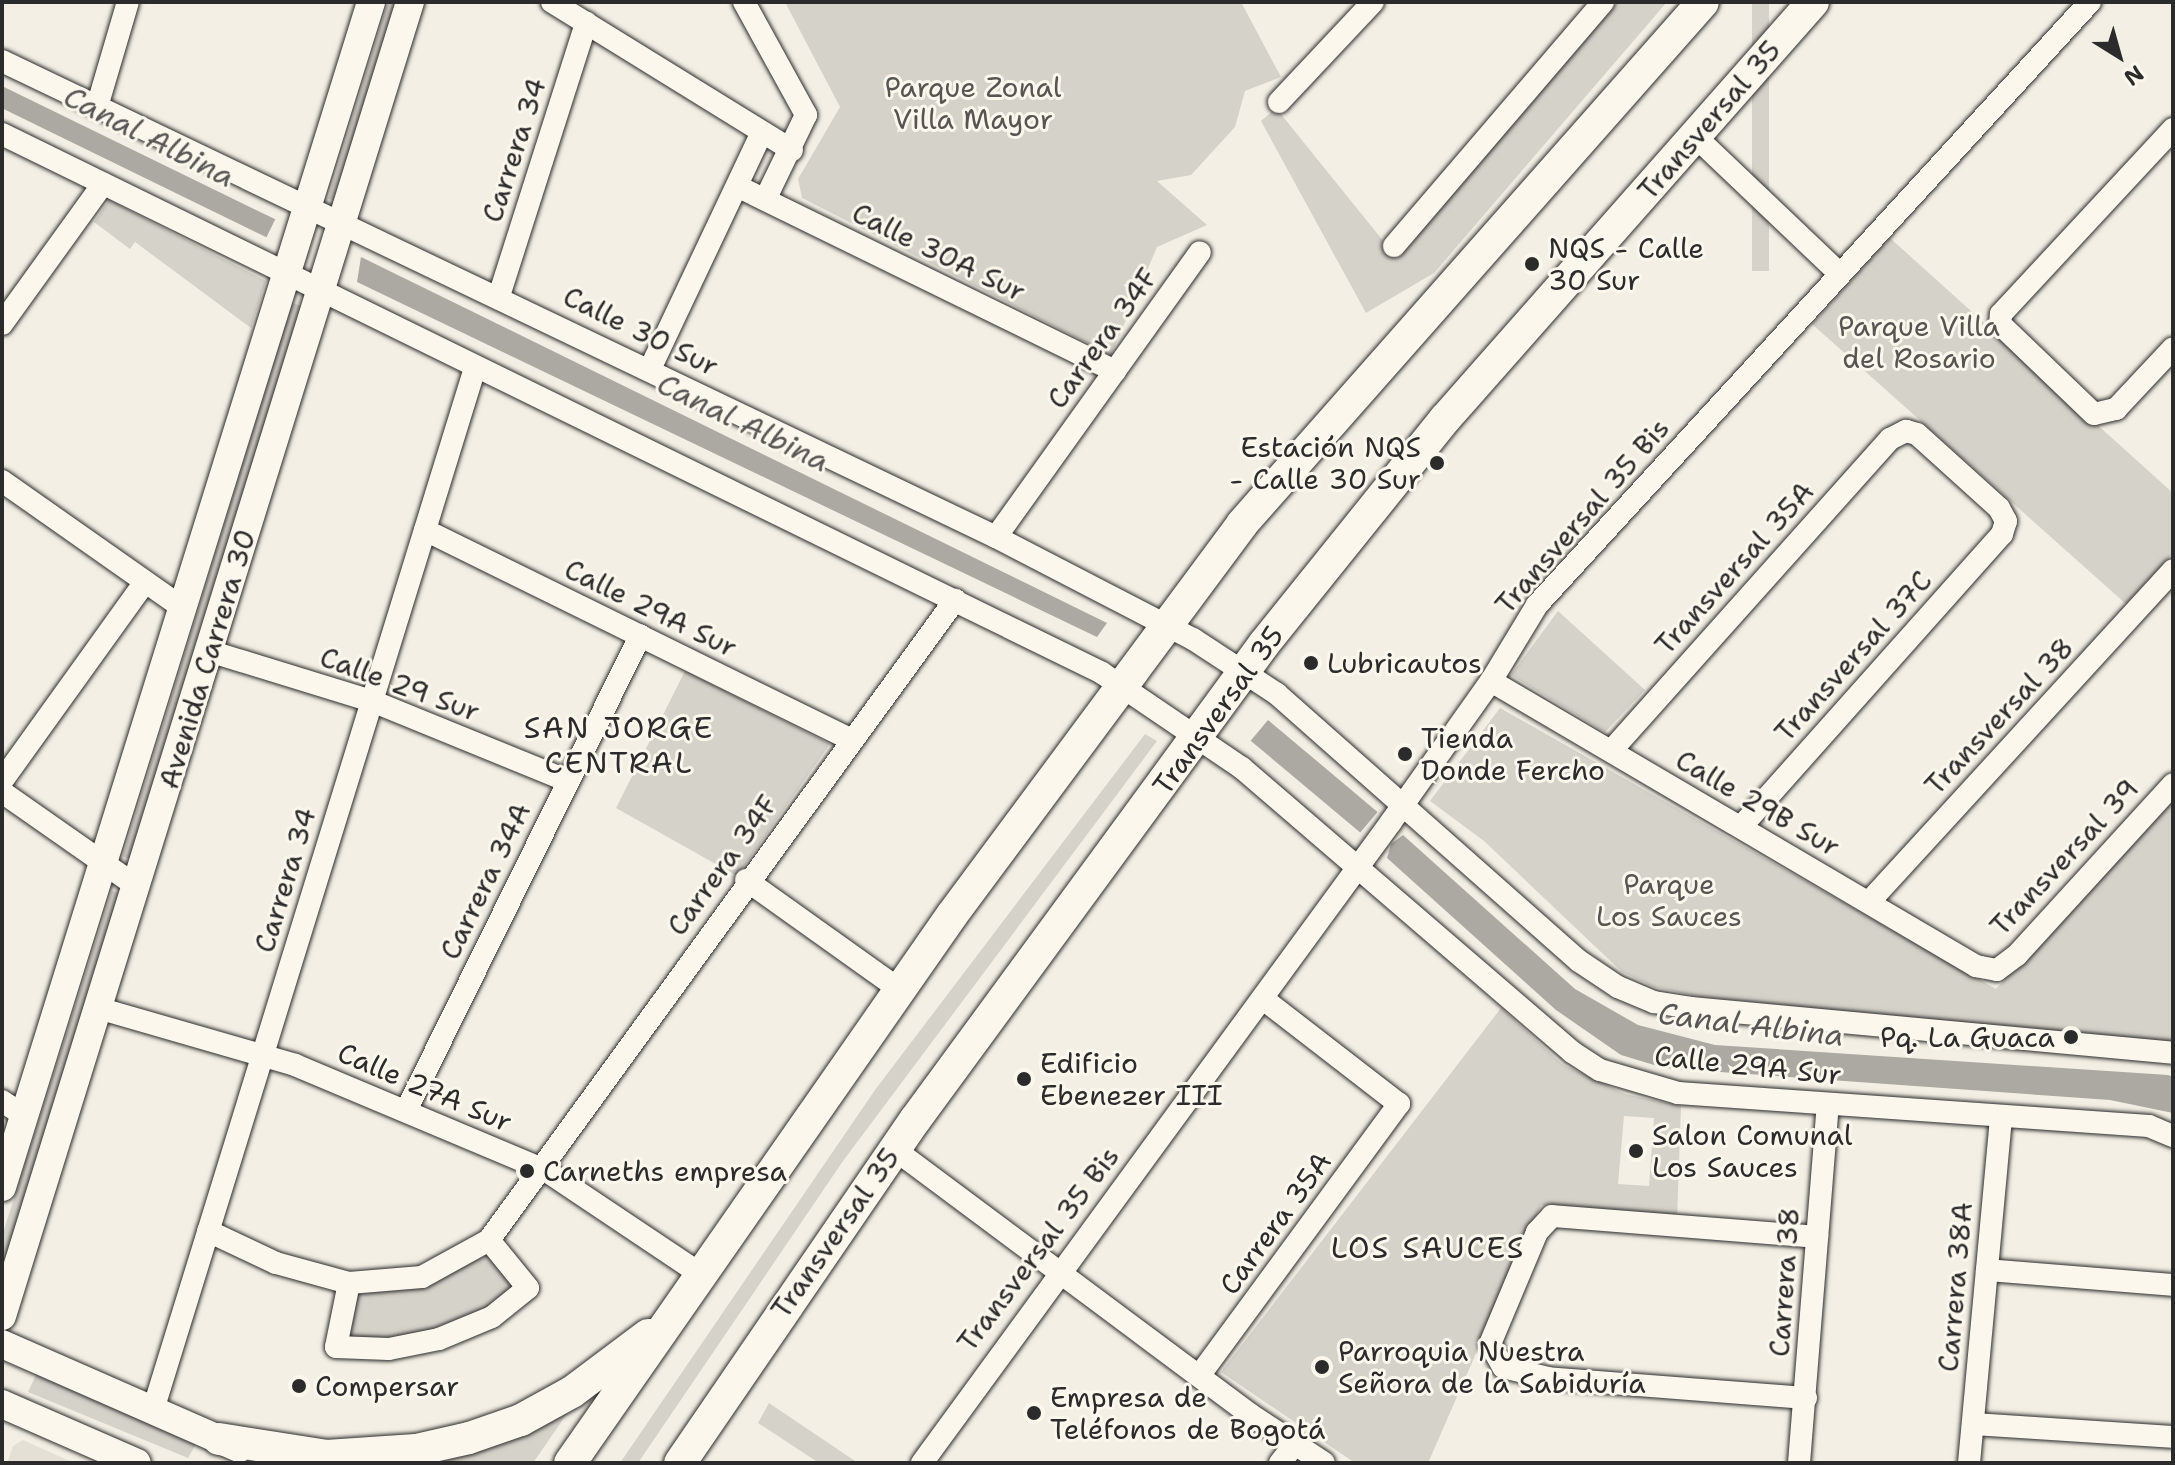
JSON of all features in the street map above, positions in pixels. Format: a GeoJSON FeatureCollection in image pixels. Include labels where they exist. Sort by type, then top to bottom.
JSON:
{"type":"FeatureCollection","features":[{"type":"Feature","properties":{"kind":"highway"},"geometry":{"type":"LineString","coordinates":[[570,1463],[900,990],[1164,624],[1282,477],[1703,2]]}},
{"type":"Feature","properties":{"kind":"highway","name":"Transversal 35"},"geometry":{"type":"LineString","coordinates":[[680,1463],[894,1149],[1244,672],[1445,419],[1813,2]]}},
{"type":"Feature","properties":{"kind":"highway"},"geometry":{"type":"LineString","coordinates":[[219,1439],[326,1456],[416,1450],[469,1438],[521,1420],[572,1392],[675,1313]]}},
{"type":"Feature","properties":{"kind":"highway"},"geometry":{"type":"LineString","coordinates":[[695,1463],[710,1416]]}},
{"type":"Feature","properties":{"kind":"main road","name":"Avenida Carrera 30"},"geometry":{"type":"LineString","coordinates":[[2,1187],[13,1109],[103,863],[371,2]]}},
{"type":"Feature","properties":{"kind":"main road","name":"Avenida Carrera 30"},"geometry":{"type":"LineString","coordinates":[[2,1316],[410,2]]}},
{"type":"Feature","properties":{"kind":"main road"},"geometry":{"type":"LineString","coordinates":[[2,1344],[273,1463]]}},
{"type":"Feature","properties":{"kind":"main road"},"geometry":{"type":"LineString","coordinates":[[2,1404],[137,1463]]}},
{"type":"Feature","properties":{"kind":"street"},"geometry":{"type":"LineString","coordinates":[[97,107],[128,2]]}},
{"type":"Feature","properties":{"kind":"street"},"geometry":{"type":"LineString","coordinates":[[552,2],[792,150]]}},
{"type":"Feature","properties":{"kind":"street"},"geometry":{"type":"LineString","coordinates":[[744,2],[806,115],[792,150],[765,200]]}},
{"type":"Feature","properties":{"kind":"street"},"geometry":{"type":"LineString","coordinates":[[1279,102],[1373,2]]}},
{"type":"Feature","properties":{"kind":"street"},"geometry":{"type":"LineString","coordinates":[[1394,246],[1603,2]]}},
{"type":"Feature","properties":{"kind":"street","name":"Transversal 35 Bis"},"geometry":{"type":"LineString","coordinates":[[922,1463],[1059,1269],[1263,999],[1397,813],[1491,681],[1537,605],[2090,2]]}},
{"type":"Feature","properties":{"kind":"street","name":"Carrera 34"},"geometry":{"type":"LineString","coordinates":[[499,296],[586,23]]}},
{"type":"Feature","properties":{"kind":"street","name":"Calle 30 Sur"},"geometry":{"type":"LineString","coordinates":[[2,61],[499,296],[996,537],[1164,624],[1244,672]]}},
{"type":"Feature","properties":{"kind":"street"},"geometry":{"type":"LineString","coordinates":[[2173,129],[2001,314],[2000,324],[2094,414],[2106,415],[2173,348]]}},
{"type":"Feature","properties":{"kind":"street"},"geometry":{"type":"LineString","coordinates":[[650,369],[762,132]]}},
{"type":"Feature","properties":{"kind":"street"},"geometry":{"type":"LineString","coordinates":[[2,134],[475,368],[955,600],[1119,685],[1199,736]]}},
{"type":"Feature","properties":{"kind":"street"},"geometry":{"type":"LineString","coordinates":[[1695,136],[1840,274]]}},
{"type":"Feature","properties":{"kind":"street"},"geometry":{"type":"LineString","coordinates":[[2,324],[103,184]]}},
{"type":"Feature","properties":{"kind":"street","name":"Calle 30A Sur"},"geometry":{"type":"LineString","coordinates":[[737,186],[1115,371]]}},
{"type":"Feature","properties":{"kind":"street","name":"Carrera 34F"},"geometry":{"type":"LineString","coordinates":[[996,537],[1200,252]]}},
{"type":"Feature","properties":{"kind":"street","name":"Carrera 34"},"geometry":{"type":"LineString","coordinates":[[153,1410],[475,368]]}},
{"type":"Feature","properties":{"kind":"street","name":"Transversal 35A"},"geometry":{"type":"LineString","coordinates":[[1611,751],[1890,439],[1906,431],[1928,442],[1999,508],[2006,521]]}},
{"type":"Feature","properties":{"kind":"street"},"geometry":{"type":"LineString","coordinates":[[2,481],[183,608]]}},
{"type":"Feature","properties":{"kind":"street","name":"Transversal 37C"},"geometry":{"type":"LineString","coordinates":[[1741,827],[2002,534],[2006,521]]}},
{"type":"Feature","properties":{"kind":"street","name":"Calle 29A Sur"},"geometry":{"type":"LineString","coordinates":[[425,530],[851,740]]}},
{"type":"Feature","properties":{"kind":"street","name":"Transversal 38"},"geometry":{"type":"LineString","coordinates":[[1869,902],[2173,570]]}},
{"type":"Feature","properties":{"kind":"street"},"geometry":{"type":"LineString","coordinates":[[2,781],[145,582]]}},
{"type":"Feature","properties":{"kind":"street","name":"Carrera 34F"},"geometry":{"type":"LineString","coordinates":[[489,1240],[545,1170],[746,880],[955,600]]}},
{"type":"Feature","properties":{"kind":"street","name":"Carrera 34A"},"geometry":{"type":"LineString","coordinates":[[406,1111],[640,636]]}},
{"type":"Feature","properties":{"kind":"street","name":"Calle 29 Sur"},"geometry":{"type":"LineString","coordinates":[[209,651],[372,701],[568,781]]}},
{"type":"Feature","properties":{"kind":"street","name":"Calle 29A Sur"},"geometry":{"type":"LineString","coordinates":[[1244,672],[1277,694],[1397,813],[1579,961],[1618,987],[1654,1002],[1849,1025],[2173,1053]]}},
{"type":"Feature","properties":{"kind":"street","name":"Calle 29B Sur"},"geometry":{"type":"LineString","coordinates":[[1491,681],[1976,966],[1997,970]]}},
{"type":"Feature","properties":{"kind":"street","name":"Calle 29A Sur"},"geometry":{"type":"LineString","coordinates":[[1199,736],[1363,859],[1572,1052],[1600,1070],[1678,1093],[2149,1126],[2173,1136]]}},
{"type":"Feature","properties":{"kind":"street","name":"Transversal 39"},"geometry":{"type":"LineString","coordinates":[[1997,970],[2017,955],[2173,784]]}},
{"type":"Feature","properties":{"kind":"street"},"geometry":{"type":"LineString","coordinates":[[2,792],[136,886]]}},
{"type":"Feature","properties":{"kind":"street"},"geometry":{"type":"LineString","coordinates":[[746,880],[900,990]]}},
{"type":"Feature","properties":{"kind":"street","name":"Carrera 35A"},"geometry":{"type":"LineString","coordinates":[[1199,1376],[1399,1104],[1263,999]]}},
{"type":"Feature","properties":{"kind":"street","name":"Calle 27A Sur"},"geometry":{"type":"LineString","coordinates":[[98,1008],[263,1054],[545,1170],[702,1275]]}},
{"type":"Feature","properties":{"kind":"street","name":"Carrera 38"},"geometry":{"type":"LineString","coordinates":[[1799,1463],[1828,1105]]}},
{"type":"Feature","properties":{"kind":"street","name":"Carrera 38A"},"geometry":{"type":"LineString","coordinates":[[1969,1463],[2001,1117]]}},
{"type":"Feature","properties":{"kind":"street"},"geometry":{"type":"LineString","coordinates":[[894,1149],[1199,1376],[1324,1463]]}},
{"type":"Feature","properties":{"kind":"street"},"geometry":{"type":"LineString","coordinates":[[1806,1398],[1593,1385],[1512,1370],[1497,1361],[1490,1344],[1537,1232],[1552,1216],[1817,1237]]}},
{"type":"Feature","properties":{"kind":"street"},"geometry":{"type":"LineString","coordinates":[[208,1231],[276,1263],[349,1283],[422,1277],[489,1240],[528,1288],[492,1317],[439,1339],[389,1349],[336,1347],[349,1283]]}},
{"type":"Feature","properties":{"kind":"street"},"geometry":{"type":"LineString","coordinates":[[1987,1270],[2173,1285]]}},
{"type":"Feature","properties":{"kind":"street"},"geometry":{"type":"LineString","coordinates":[[1973,1424],[2173,1437]]}},
{"type":"Feature","properties":{"kind":"street"},"geometry":{"type":"LineString","coordinates":[[1280,1463],[1294,1445]]}},
{"type":"Feature","properties":{"kind":"shaded area"},"geometry":{"type":"Polygon","coordinates":[[[2,86],[275,219],[266,237],[2,108],[2,86]]]}},
{"type":"Feature","properties":{"kind":"shaded area"},"geometry":{"type":"Polygon","coordinates":[[[361,257],[1107,623],[1097,637],[357,282],[361,257]]]}},
{"type":"Feature","properties":{"kind":"shaded area"},"geometry":{"type":"Polygon","coordinates":[[[1268,720],[1378,812],[1360,833],[1251,741],[1268,720]]]}},
{"type":"Feature","properties":{"kind":"shaded area"},"geometry":{"type":"Polygon","coordinates":[[[1403,835],[1575,989],[1638,1025],[1715,1045],[2168,1075],[2173,1077],[2173,1113],[2110,1100],[1664,1068],[1621,1055],[1556,1010],[1387,858],[1391,844],[1403,835]]]}},
{"type":"Feature","properties":{"kind":"shaded area"},"geometry":{"type":"Polygon","coordinates":[[[23,1440],[74,1463],[7,1463],[13,1446],[23,1440]]]}},
{"type":"Feature","properties":{"kind":"green space"},"geometry":{"type":"Polygon","coordinates":[[[388,2],[400,2],[337,201],[328,199],[388,2]]]}},
{"type":"Feature","properties":{"kind":"green space","name":"Parque Zonal Villa Mayor"},"geometry":{"type":"Polygon","coordinates":[[[785,2],[1241,2],[1281,77],[1245,91],[1235,127],[1191,175],[1157,181],[1207,225],[1157,247],[1111,355],[802,198],[798,179],[840,107],[785,2]]]}},
{"type":"Feature","properties":{"kind":"green space"},"geometry":{"type":"Polygon","coordinates":[[[1618,2],[1667,2],[1434,273],[1366,313],[1261,121],[1276,108],[1397,258],[1618,2]]]}},
{"type":"Feature","properties":{"kind":"green space"},"geometry":{"type":"Polygon","coordinates":[[[1752,2],[1769,2],[1769,271],[1752,271],[1752,2]]]}},
{"type":"Feature","properties":{"kind":"green space"},"geometry":{"type":"Polygon","coordinates":[[[109,200],[266,281],[251,328],[135,242],[130,249],[94,222],[109,200]]]}},
{"type":"Feature","properties":{"kind":"green space","name":"Parque Villa del Rosario"},"geometry":{"type":"Polygon","coordinates":[[[1890,238],[2173,493],[2173,553],[2126,604],[1812,324],[1890,238]]]}},
{"type":"Feature","properties":{"kind":"green space"},"geometry":{"type":"Polygon","coordinates":[[[292,303],[305,307],[136,861],[123,857],[292,303]]]}},
{"type":"Feature","properties":{"kind":"green space"},"geometry":{"type":"Polygon","coordinates":[[[1558,611],[1645,690],[1605,732],[1511,675],[1558,611]]]}},
{"type":"Feature","properties":{"kind":"green space"},"geometry":{"type":"Polygon","coordinates":[[[685,671],[830,744],[737,876],[616,808],[685,671]]]}},
{"type":"Feature","properties":{"kind":"green space","name":"Parque Los Sauces"},"geometry":{"type":"Polygon","coordinates":[[[1500,708],[1996,989],[2173,797],[2173,1044],[1701,997],[1654,987],[1622,972],[1484,841],[1430,801],[1500,708]]]}},
{"type":"Feature","properties":{"kind":"green space"},"geometry":{"type":"Polygon","coordinates":[[[1145,734],[1157,741],[843,1161],[638,1463],[620,1463],[875,1090],[1145,734]]]}},
{"type":"Feature","properties":{"kind":"green space"},"geometry":{"type":"Polygon","coordinates":[[[112,891],[123,894],[2,1276],[2,1236],[112,891]]]}},
{"type":"Feature","properties":{"kind":"green space","name":"LOS SAUCES"},"geometry":{"type":"Polygon","coordinates":[[[1501,1008],[1562,1064],[1625,1094],[1681,1106],[1677,1220],[1541,1205],[1428,1463],[1355,1463],[1221,1372],[1501,1008]],[[1624,1116],[1618,1184],[1649,1186],[1654,1118],[1624,1116]]]}},
{"type":"Feature","properties":{"kind":"green space"},"geometry":{"type":"Polygon","coordinates":[[[490,1254],[513,1287],[481,1313],[434,1331],[388,1339],[350,1337],[357,1294],[414,1289],[490,1254]]]}},
{"type":"Feature","properties":{"kind":"green space"},"geometry":{"type":"Polygon","coordinates":[[[37,1373],[196,1444],[188,1458],[28,1392],[37,1373]]]}},
{"type":"Feature","properties":{"kind":"green space"},"geometry":{"type":"Polygon","coordinates":[[[575,1402],[533,1463],[406,1463],[575,1402]]]}},
{"type":"Feature","properties":{"kind":"green space"},"geometry":{"type":"Polygon","coordinates":[[[769,1403],[858,1463],[819,1463],[758,1423],[769,1403]]]}},
{"type":"Feature","properties":{"kind":"place","name":"NQS - Calle 30 Sur"},"geometry":{"type":"Point","coordinates":[1532,264]}},
{"type":"Feature","properties":{"kind":"place","name":"Estación NQS - Calle 30 Sur"},"geometry":{"type":"Point","coordinates":[1437,463]}},
{"type":"Feature","properties":{"kind":"place","name":"Lubricautos"},"geometry":{"type":"Point","coordinates":[1311,663]}},
{"type":"Feature","properties":{"kind":"place","name":"Tienda Donde Fercho"},"geometry":{"type":"Point","coordinates":[1405,754]}},
{"type":"Feature","properties":{"kind":"place","name":"Pq. La Guaca"},"geometry":{"type":"Point","coordinates":[2071,1037]}},
{"type":"Feature","properties":{"kind":"place","name":"Edificio Ebenezer III"},"geometry":{"type":"Point","coordinates":[1024,1079]}},
{"type":"Feature","properties":{"kind":"place","name":"Salon Comunal Los Sauces"},"geometry":{"type":"Point","coordinates":[1636,1151]}},
{"type":"Feature","properties":{"kind":"place","name":"Carneths empresa"},"geometry":{"type":"Point","coordinates":[527,1171]}},
{"type":"Feature","properties":{"kind":"place","name":"Parroquia Nuestra Señora de la Sabiduría"},"geometry":{"type":"Point","coordinates":[1322,1367]}},
{"type":"Feature","properties":{"kind":"place","name":"Compersar"},"geometry":{"type":"Point","coordinates":[299,1386]}},
{"type":"Feature","properties":{"kind":"place","name":"Empresa de Teléfonos de Bogotá"},"geometry":{"type":"Point","coordinates":[1034,1413]}},
{"type":"Feature","properties":{"kind":"district","name":"SAN JORGE CENTRAL"},"geometry":{"type":"Point","coordinates":[619,745]}},
{"type":"Feature","properties":{"kind":"district","name":"LOS SAUCES"},"geometry":{"type":"Point","coordinates":[1428,1248]}},
{"type":"Feature","properties":{"kind":"water label","name":"Canal Albina"},"geometry":{"type":"Point","coordinates":[149,137]}},
{"type":"Feature","properties":{"kind":"water label","name":"Canal Albina"},"geometry":{"type":"Point","coordinates":[743,423]}},
{"type":"Feature","properties":{"kind":"water label","name":"Canal Albina"},"geometry":{"type":"Point","coordinates":[1751,1025]}}]}
